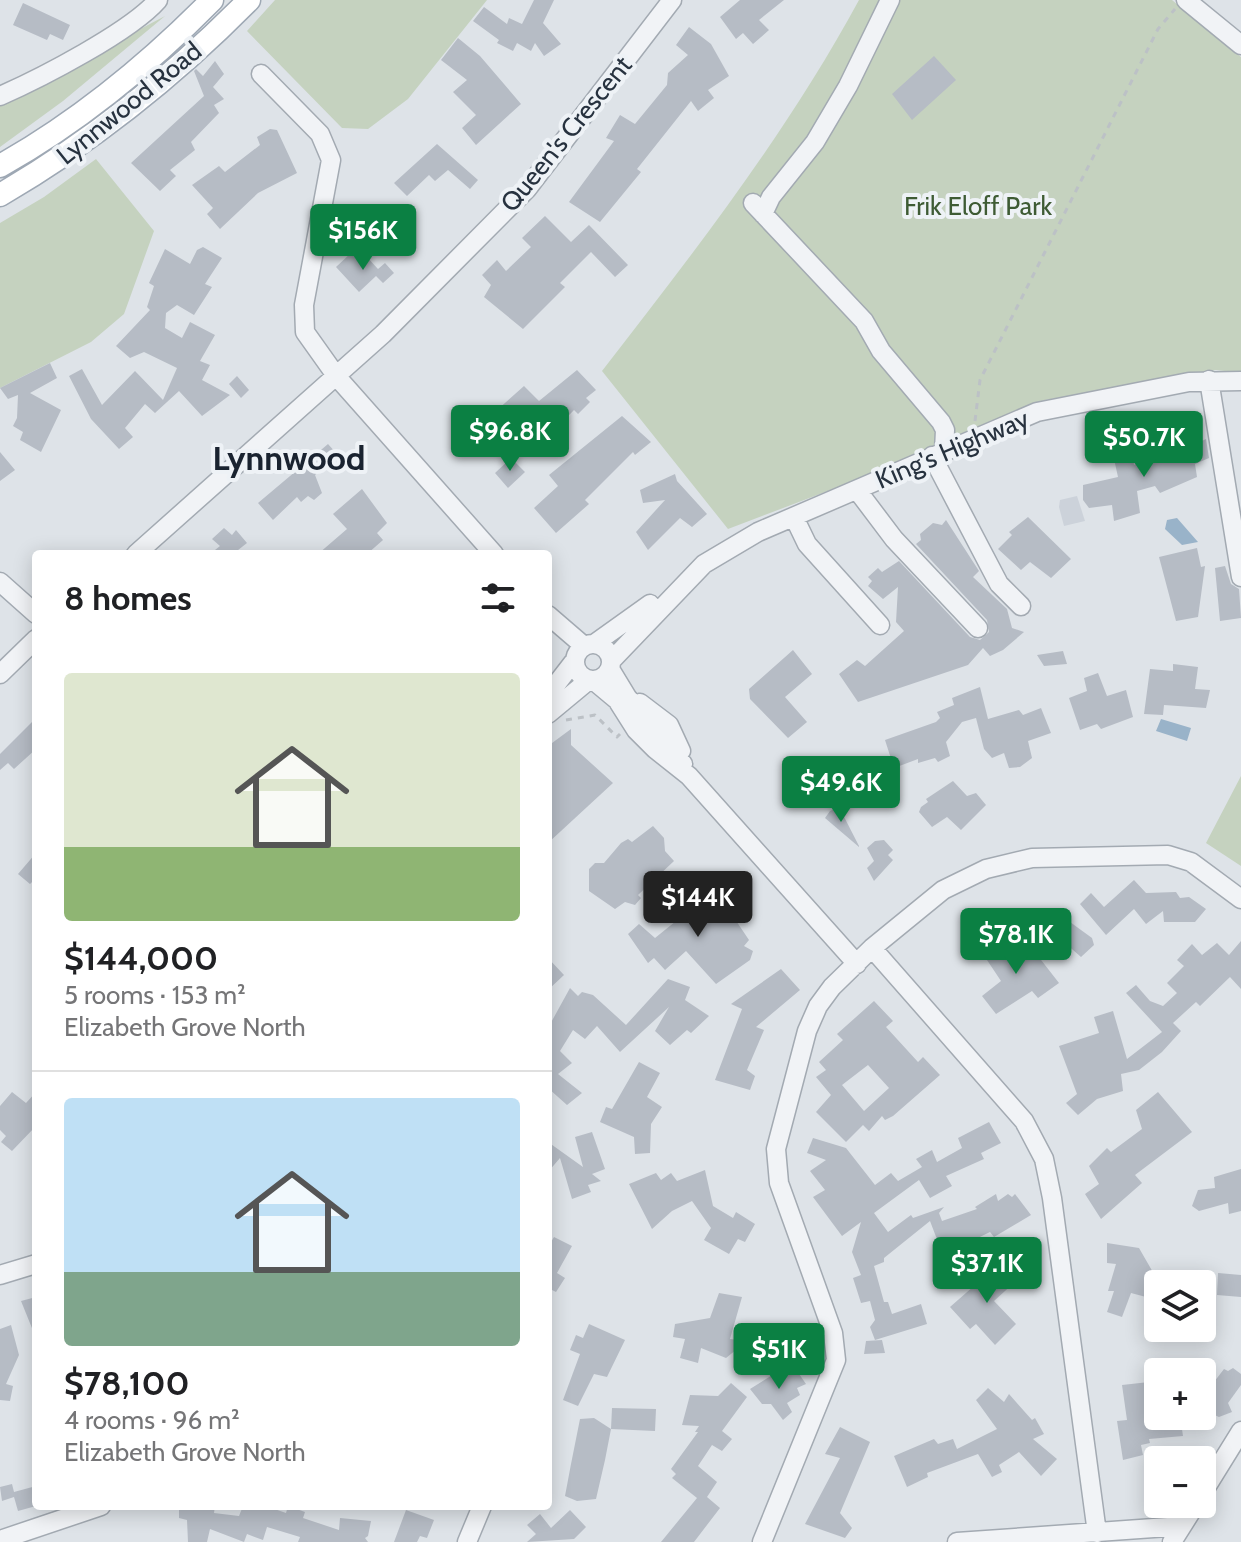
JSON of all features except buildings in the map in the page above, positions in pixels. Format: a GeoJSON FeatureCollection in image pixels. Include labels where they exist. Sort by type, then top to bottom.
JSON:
{"type":"FeatureCollection","features":[{"type":"Feature","properties":{"kind":"main road","name":"Lynnwood Road"},"geometry":{"type":"LineString","coordinates":[[0,166],[34,147],[123,82],[212,0]]}},
{"type":"Feature","properties":{"kind":"main road","name":"Lynnwood Road"},"geometry":{"type":"LineString","coordinates":[[0,195],[47,168],[138,101],[249,0]]}},
{"type":"Feature","properties":{"kind":"street"},"geometry":{"type":"LineString","coordinates":[[0,96],[48,73],[143,13],[158,0]]}},
{"type":"Feature","properties":{"kind":"street","name":"Queen's Crescent"},"geometry":{"type":"LineString","coordinates":[[141,550],[337,377],[537,178],[672,0]]}},
{"type":"Feature","properties":{"kind":"street"},"geometry":{"type":"LineString","coordinates":[[890,0],[857,70],[815,142],[758,209],[864,321],[883,355],[941,422],[945,430],[938,454],[999,584],[1021,606]]}},
{"type":"Feature","properties":{"kind":"street"},"geometry":{"type":"LineString","coordinates":[[1184,0],[1241,45]]}},
{"type":"Feature","properties":{"kind":"street"},"geometry":{"type":"LineString","coordinates":[[261,74],[320,134],[330,153],[331,172],[302,321],[314,348],[490,550]]}},
{"type":"Feature","properties":{"kind":"street"},"geometry":{"type":"LineString","coordinates":[[1209,380],[1241,577]]}},
{"type":"Feature","properties":{"kind":"street","name":"King's Highway"},"geometry":{"type":"LineString","coordinates":[[552,690],[582,652],[723,551],[794,517],[1053,407],[1209,380],[1241,381]]}},
{"type":"Feature","properties":{"kind":"street"},"geometry":{"type":"LineString","coordinates":[[857,490],[894,539],[978,628]]}},
{"type":"Feature","properties":{"kind":"street"},"geometry":{"type":"LineString","coordinates":[[794,517],[807,544],[880,625]]}},
{"type":"Feature","properties":{"kind":"street","name":"King's Highway"},"geometry":{"type":"LineString","coordinates":[[610,665],[684,581]]}},
{"type":"Feature","properties":{"kind":"street"},"geometry":{"type":"LineString","coordinates":[[0,582],[32,610]]}},
{"type":"Feature","properties":{"kind":"street"},"geometry":{"type":"LineString","coordinates":[[552,620],[582,652]]}},
{"type":"Feature","properties":{"kind":"street"},"geometry":{"type":"LineString","coordinates":[[0,674],[32,643]]}},
{"type":"Feature","properties":{"kind":"street"},"geometry":{"type":"LineString","coordinates":[[582,652],[607,650],[610,665],[627,697],[685,769],[857,964]]}},
{"type":"Feature","properties":{"kind":"street"},"geometry":{"type":"LineString","coordinates":[[582,652],[577,671],[617,700],[632,724],[655,749],[685,769]]}},
{"type":"Feature","properties":{"kind":"street"},"geometry":{"type":"LineString","coordinates":[[552,711],[591,680],[604,676],[610,665]]}},
{"type":"Feature","properties":{"kind":"street"},"geometry":{"type":"LineString","coordinates":[[762,1542],[836,1360],[833,1333],[779,1183],[776,1149],[807,1031],[832,987],[926,902],[967,876],[1032,858],[1176,856],[1241,899]]}},
{"type":"Feature","properties":{"kind":"street"},"geometry":{"type":"LineString","coordinates":[[872,948],[1024,1121],[1044,1159],[1052,1198],[1097,1533]]}},
{"type":"Feature","properties":{"kind":"street"},"geometry":{"type":"LineString","coordinates":[[0,1275],[32,1265]]}},
{"type":"Feature","properties":{"kind":"street"},"geometry":{"type":"LineString","coordinates":[[1216,1471],[1241,1431]]}},
{"type":"Feature","properties":{"kind":"street"},"geometry":{"type":"LineString","coordinates":[[0,1540],[89,1510]]}},
{"type":"Feature","properties":{"kind":"street"},"geometry":{"type":"LineString","coordinates":[[467,1542],[480,1510]]}},
{"type":"Feature","properties":{"kind":"street"},"geometry":{"type":"LineString","coordinates":[[957,1542],[1066,1539],[1097,1533],[1177,1534]]}},
{"type":"Feature","properties":{"kind":"path"},"geometry":{"type":"LineString","coordinates":[[973,439],[980,380],[1158,29],[1184,0]]}},
{"type":"Feature","properties":{"kind":"path"},"geometry":{"type":"LineString","coordinates":[[552,717],[558,721],[595,715],[617,737],[632,724]]}},
{"type":"Feature","properties":{"kind":"shaded area"},"geometry":{"type":"Polygon","coordinates":[[[1077,496],[1085,521],[1064,526],[1060,500],[1077,496]]]}},
{"type":"Feature","properties":{"kind":"green space"},"geometry":{"type":"Polygon","coordinates":[[[275,0],[487,0],[408,99],[368,129],[342,128],[247,31],[275,0]]]}},
{"type":"Feature","properties":{"kind":"green space","name":"Frik Eloff Park"},"geometry":{"type":"Polygon","coordinates":[[[859,0],[1172,0],[1241,57],[1241,373],[1216,370],[1045,400],[875,473],[728,529],[602,371],[771,144],[859,0]]]}},
{"type":"Feature","properties":{"kind":"green space"},"geometry":{"type":"Polygon","coordinates":[[[165,16],[63,101],[0,147],[0,103],[165,16]]]}},
{"type":"Feature","properties":{"kind":"green space"},"geometry":{"type":"Polygon","coordinates":[[[96,159],[154,231],[124,314],[91,342],[0,388],[0,223],[44,197],[96,159]]]}},
{"type":"Feature","properties":{"kind":"green space"},"geometry":{"type":"Polygon","coordinates":[[[1241,776],[1241,866],[1206,843],[1241,776]]]}},
{"type":"Feature","properties":{"kind":"water"},"geometry":{"type":"Polygon","coordinates":[[[1177,518],[1198,542],[1182,545],[1165,529],[1167,520],[1177,518]]]}},
{"type":"Feature","properties":{"kind":"water"},"geometry":{"type":"Polygon","coordinates":[[[1161,719],[1191,728],[1187,741],[1156,731],[1161,719]]]}},
{"type":"Feature","properties":{"kind":"district","name":"Lynnwood"},"geometry":{"type":"Point","coordinates":[289,458]}}]}
